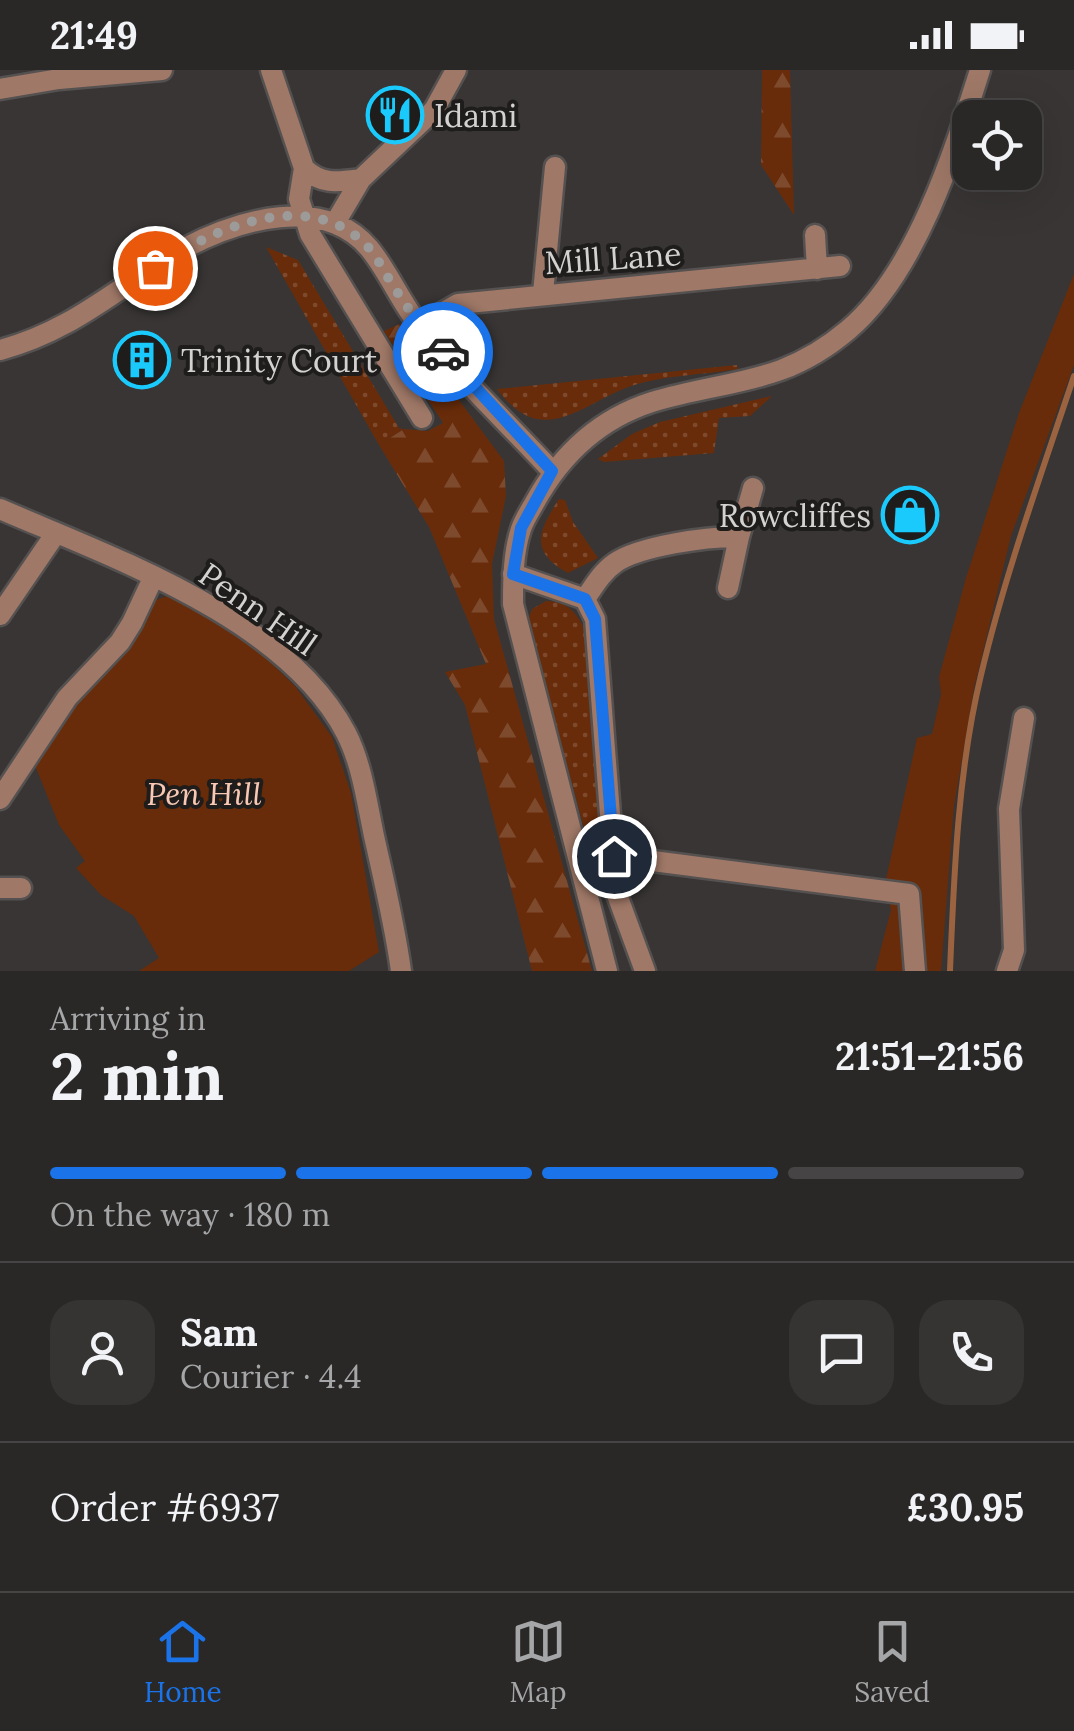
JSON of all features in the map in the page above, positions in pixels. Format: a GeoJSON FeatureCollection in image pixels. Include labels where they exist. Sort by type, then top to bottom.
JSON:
{"type":"FeatureCollection","features":[{"type":"Feature","properties":{"kind":"street"},"geometry":{"type":"LineString","coordinates":[[0,89],[59,79],[162,70]]}},
{"type":"Feature","properties":{"kind":"street"},"geometry":{"type":"LineString","coordinates":[[270,70],[304,168],[314,178],[334,182],[361,179]]}},
{"type":"Feature","properties":{"kind":"street"},"geometry":{"type":"LineString","coordinates":[[335,223],[361,179],[434,110],[456,70]]}},
{"type":"Feature","properties":{"kind":"street"},"geometry":{"type":"LineString","coordinates":[[607,971],[513,604],[513,574],[521,528],[552,471],[584,439],[619,414],[655,401],[774,375],[816,356],[852,328],[902,265],[954,151],[980,70]]}},
{"type":"Feature","properties":{"kind":"street"},"geometry":{"type":"LineString","coordinates":[[543,293],[555,167]]}},
{"type":"Feature","properties":{"kind":"street"},"geometry":{"type":"LineString","coordinates":[[304,168],[299,199],[310,234],[422,418]]}},
{"type":"Feature","properties":{"kind":"street"},"geometry":{"type":"LineString","coordinates":[[3,342],[64,326],[212,234],[272,217],[335,223],[368,248],[419,326],[552,471]]}},
{"type":"Feature","properties":{"kind":"street"},"geometry":{"type":"LineString","coordinates":[[815,235],[817,269]]}},
{"type":"Feature","properties":{"kind":"street","name":"Mill Lane"},"geometry":{"type":"LineString","coordinates":[[419,326],[458,304],[840,266]]}},
{"type":"Feature","properties":{"kind":"street"},"geometry":{"type":"LineString","coordinates":[[728,588],[753,488]]}},
{"type":"Feature","properties":{"kind":"street","name":"Penn Hill"},"geometry":{"type":"LineString","coordinates":[[0,509],[154,576],[227,615],[310,682],[346,734],[362,781],[401,971]]}},
{"type":"Feature","properties":{"kind":"street"},"geometry":{"type":"LineString","coordinates":[[0,615],[56,533]]}},
{"type":"Feature","properties":{"kind":"street"},"geometry":{"type":"LineString","coordinates":[[585,599],[599,578],[618,561],[713,536],[738,536]]}},
{"type":"Feature","properties":{"kind":"street"},"geometry":{"type":"LineString","coordinates":[[513,574],[585,599],[595,619],[616,892],[645,971]]}},
{"type":"Feature","properties":{"kind":"street"},"geometry":{"type":"LineString","coordinates":[[0,799],[67,698],[120,642],[154,576]]}},
{"type":"Feature","properties":{"kind":"street"},"geometry":{"type":"LineString","coordinates":[[1007,971],[1014,950],[1009,809],[1024,718]]}},
{"type":"Feature","properties":{"kind":"street"},"geometry":{"type":"LineString","coordinates":[[614,856],[910,894],[915,971]]}},
{"type":"Feature","properties":{"kind":"green space"},"geometry":{"type":"Polygon","coordinates":[[[762,70],[790,70],[794,215],[761,165],[762,70]]]}},
{"type":"Feature","properties":{"kind":"green space"},"geometry":{"type":"Polygon","coordinates":[[[266,247],[298,260],[399,428],[404,429],[379,445],[266,247]]]}},
{"type":"Feature","properties":{"kind":"green space"},"geometry":{"type":"Polygon","coordinates":[[[1074,274],[1074,365],[1011,536],[974,688],[954,806],[941,971],[875,971],[891,910],[885,884],[917,738],[932,734],[941,694],[939,677],[966,578],[1019,413],[1074,274]]]}},
{"type":"Feature","properties":{"kind":"green space"},"geometry":{"type":"Polygon","coordinates":[[[402,323],[504,461],[506,496],[492,564],[494,619],[592,971],[532,971],[465,705],[445,672],[486,664],[429,527],[379,445],[404,429],[428,431],[443,423],[384,331],[402,323]]]}},
{"type":"Feature","properties":{"kind":"green space"},"geometry":{"type":"Polygon","coordinates":[[[737,365],[738,369],[644,382],[561,418],[545,420],[530,417],[514,407],[497,389],[737,365]]]}},
{"type":"Feature","properties":{"kind":"green space"},"geometry":{"type":"Polygon","coordinates":[[[772,396],[750,416],[719,418],[714,453],[604,462],[598,459],[632,434],[660,422],[772,396]]]}},
{"type":"Feature","properties":{"kind":"green space"},"geometry":{"type":"Polygon","coordinates":[[[559,499],[565,500],[573,522],[598,558],[568,573],[555,565],[542,548],[546,521],[559,499]]]}},
{"type":"Feature","properties":{"kind":"green space","name":"Pen Hill"},"geometry":{"type":"Polygon","coordinates":[[[173,594],[243,636],[295,686],[332,737],[351,793],[379,952],[349,971],[139,971],[159,958],[134,916],[101,895],[76,868],[85,861],[59,825],[32,758],[153,601],[173,594]]]}},
{"type":"Feature","properties":{"kind":"green space"},"geometry":{"type":"Polygon","coordinates":[[[546,601],[571,609],[586,632],[611,892],[602,895],[528,620],[532,609],[546,601]]]}},
{"type":"Feature","properties":{"kind":"waterway"},"geometry":{"type":"LineString","coordinates":[[950,971],[958,822],[973,711],[1012,562],[1074,376]]}},
{"type":"Feature","properties":{"kind":"way so far"},"geometry":{"type":"LineString","coordinates":[[155,268],[212,234],[243,223],[272,217],[335,223],[368,248],[419,326],[443,352]]}},
{"type":"Feature","properties":{"kind":"place","name":"Idami"},"geometry":{"type":"Point","coordinates":[395,115]}},
{"type":"Feature","properties":{"kind":"place","name":"Trinity Court"},"geometry":{"type":"Point","coordinates":[142,360]}},
{"type":"Feature","properties":{"kind":"place","name":"Rowcliffes"},"geometry":{"type":"Point","coordinates":[910,515]}},
{"type":"Feature","properties":{"kind":"route"},"geometry":{"type":"LineString","coordinates":[[443,352],[552,471],[521,528],[513,574],[585,599],[595,619],[614,856]]}}]}
